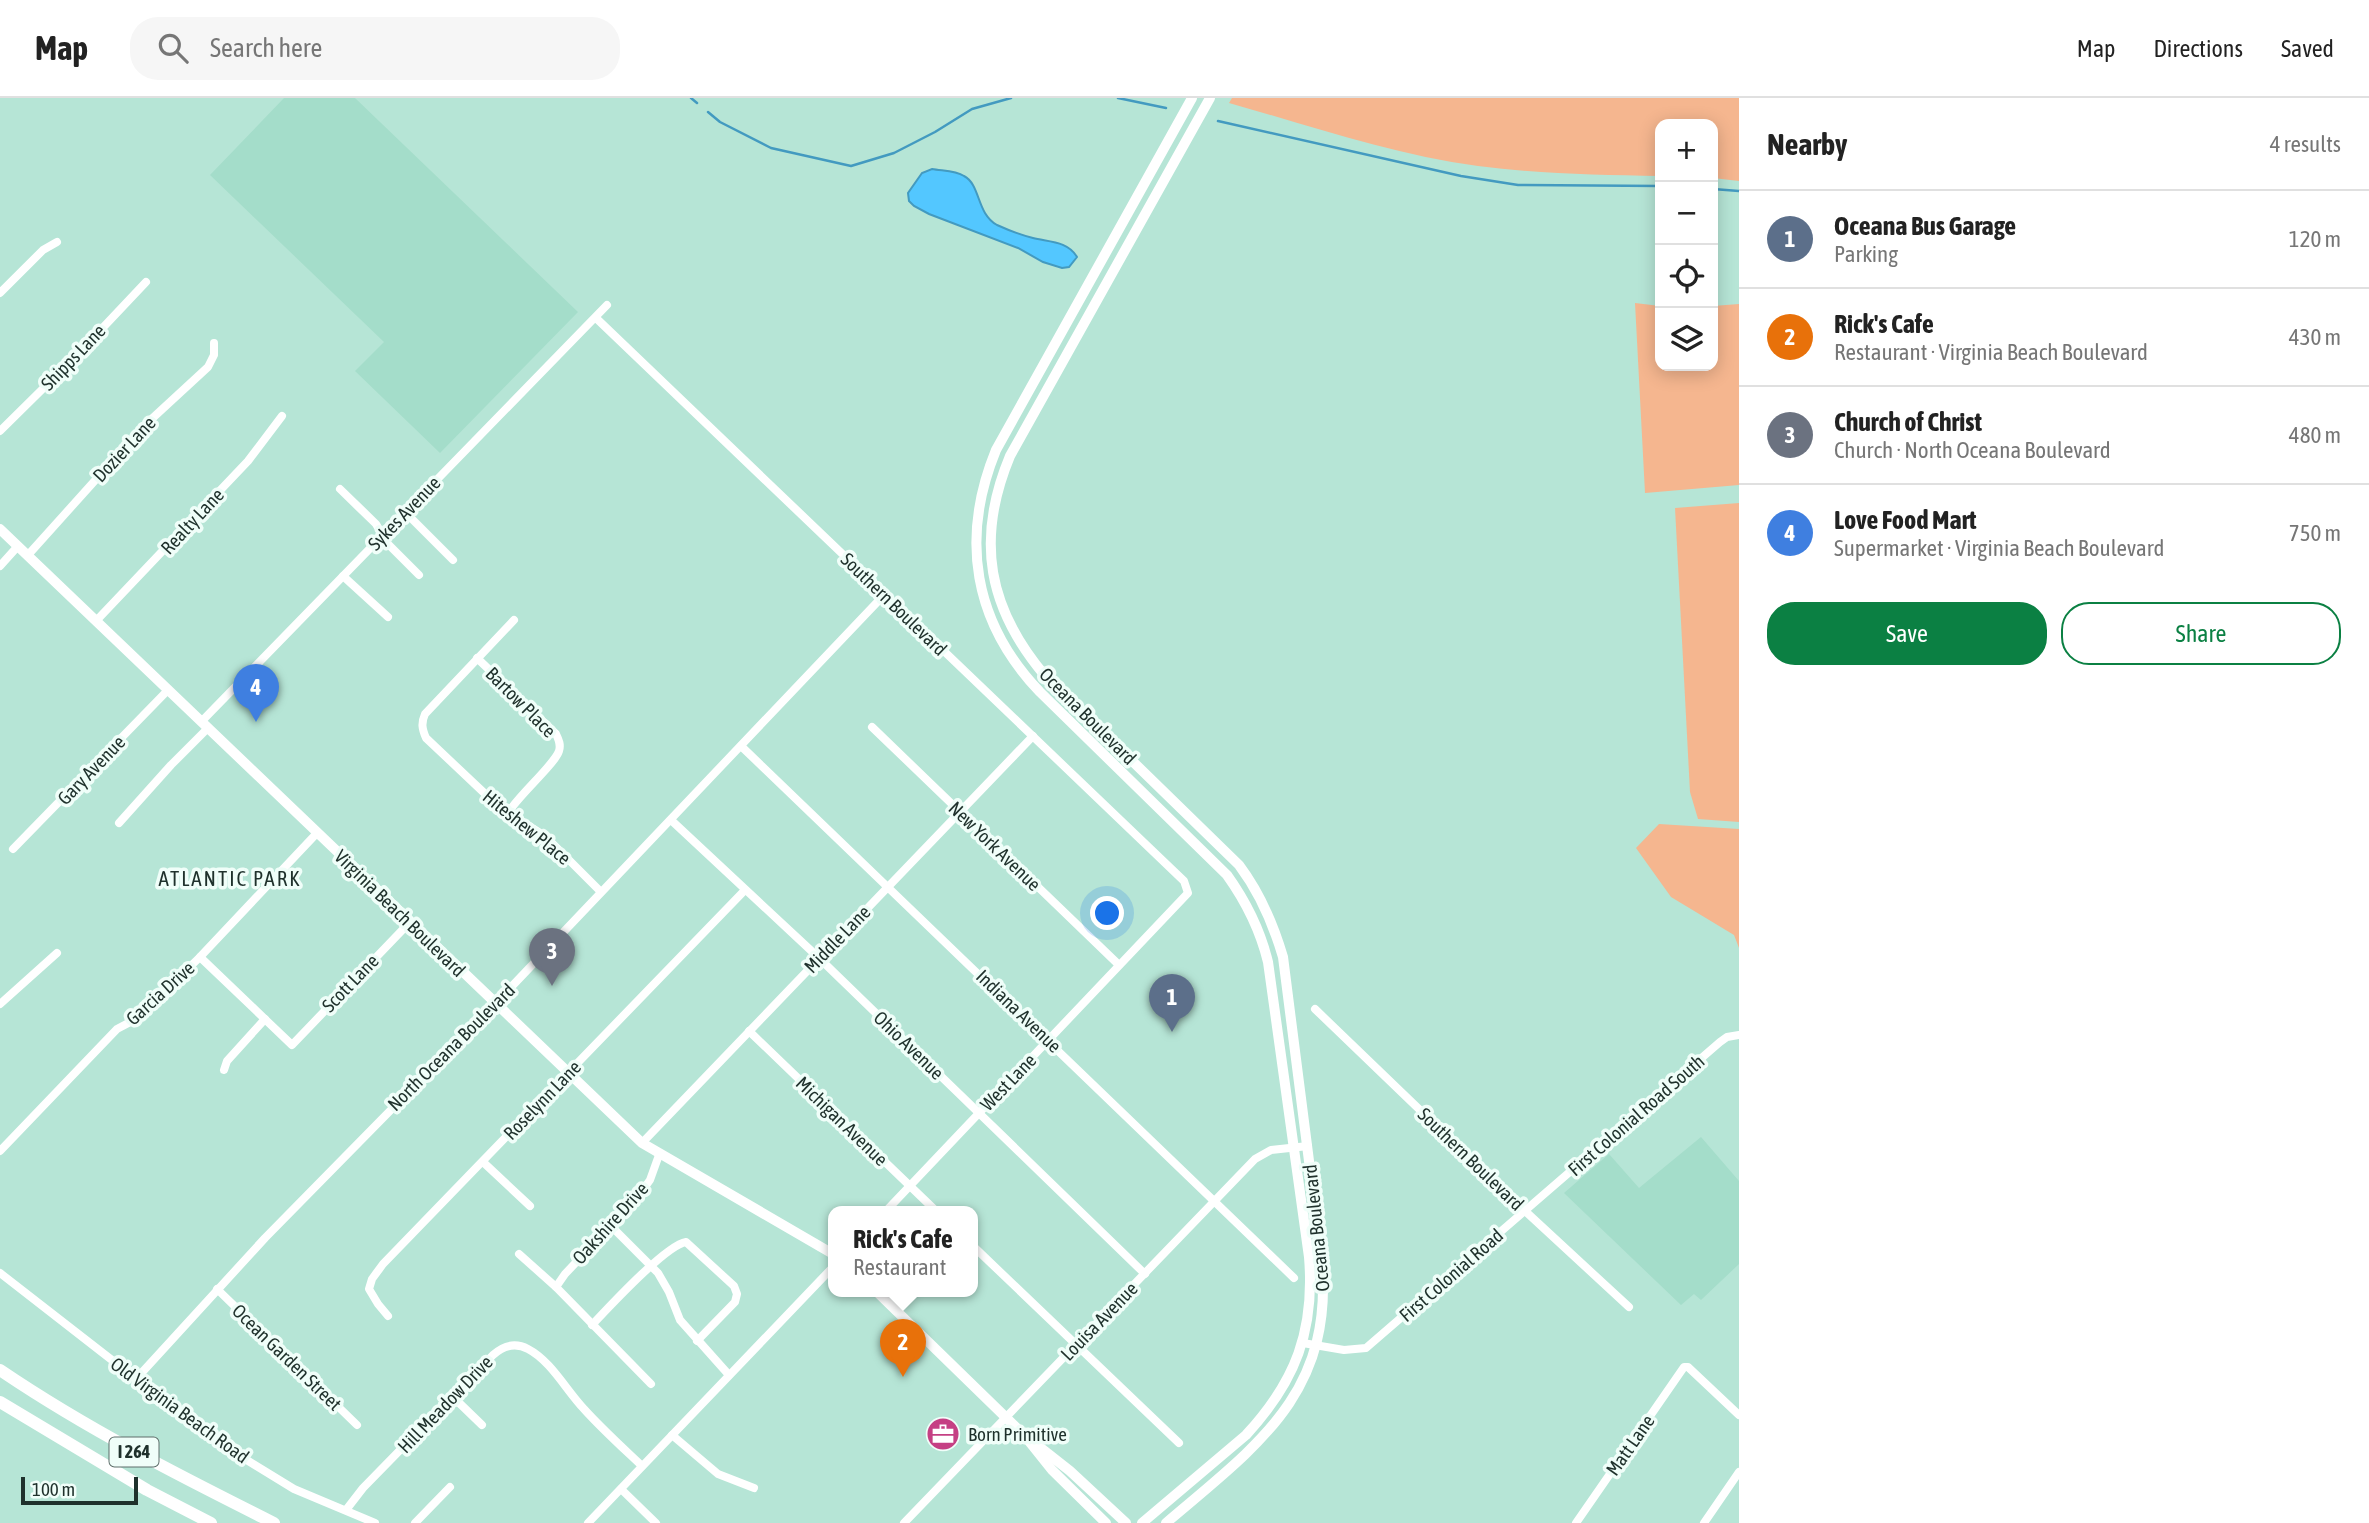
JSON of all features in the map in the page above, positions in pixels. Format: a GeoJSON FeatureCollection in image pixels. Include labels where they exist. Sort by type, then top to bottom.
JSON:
{"type":"FeatureCollection","features":[{"type":"Feature","properties":{"kind":"highway","name":"I 264"},"geometry":{"type":"LineString","coordinates":[[0,1370],[66,1413],[153,1462],[274,1523]]}},
{"type":"Feature","properties":{"kind":"highway","name":"I 264"},"geometry":{"type":"LineString","coordinates":[[0,1402],[126,1478],[211,1523]]}},
{"type":"Feature","properties":{"kind":"main road"},"geometry":{"type":"LineString","coordinates":[[1090,312],[1078,304],[1192,98]]}},
{"type":"Feature","properties":{"kind":"main road","name":"Oceana Boulevard"},"geometry":{"type":"LineString","coordinates":[[1210,98],[1010,456],[993,507],[990,549],[992,569],[1003,609],[1013,633],[1029,657],[1046,677],[1231,857],[1252,883],[1275,928],[1283,957],[1324,1285],[1316,1345]]}},
{"type":"Feature","properties":{"kind":"main road","name":"Oceana Boulevard"},"geometry":{"type":"LineString","coordinates":[[1078,304],[996,450],[984,482],[977,516],[978,576],[990,618],[1023,674],[1213,860],[1251,910],[1262,936],[1268,962],[1310,1279],[1311,1299],[1303,1343]]}},
{"type":"Feature","properties":{"kind":"main road","name":"Virginia Beach Boulevard"},"geometry":{"type":"LineString","coordinates":[[0,528],[642,1143],[828,1251]]}},
{"type":"Feature","properties":{"kind":"main road"},"geometry":{"type":"LineString","coordinates":[[976,549],[990,549]]}},
{"type":"Feature","properties":{"kind":"main road"},"geometry":{"type":"LineString","coordinates":[[882,1297],[1024,1435],[1060,1462],[1126,1523]]}},
{"type":"Feature","properties":{"kind":"main road"},"geometry":{"type":"LineString","coordinates":[[1142,1523],[1246,1435],[1261,1419],[1286,1381],[1303,1343]]}},
{"type":"Feature","properties":{"kind":"main road"},"geometry":{"type":"LineString","coordinates":[[1166,1523],[1244,1456],[1274,1426],[1301,1386],[1316,1345]]}},
{"type":"Feature","properties":{"kind":"main road"},"geometry":{"type":"LineString","coordinates":[[1024,1435],[1052,1470],[1106,1523]]}},
{"type":"Feature","properties":{"kind":"street"},"geometry":{"type":"LineString","coordinates":[[0,293],[43,250],[57,242]]}},
{"type":"Feature","properties":{"kind":"street","name":"Shipps Lane"},"geometry":{"type":"LineString","coordinates":[[0,431],[78,355],[146,282]]}},
{"type":"Feature","properties":{"kind":"street","name":"Sykes Avenue"},"geometry":{"type":"LineString","coordinates":[[119,823],[205,725],[343,576],[607,305]]}},
{"type":"Feature","properties":{"kind":"street","name":"Southern Boulevard"},"geometry":{"type":"LineString","coordinates":[[596,318],[1184,881],[1188,893]]}},
{"type":"Feature","properties":{"kind":"street","name":"Dozier Lane"},"geometry":{"type":"LineString","coordinates":[[28,555],[144,426],[208,367],[214,355],[214,343]]}},
{"type":"Feature","properties":{"kind":"street","name":"Realty Lane"},"geometry":{"type":"LineString","coordinates":[[96,621],[248,461],[282,415]]}},
{"type":"Feature","properties":{"kind":"street"},"geometry":{"type":"LineString","coordinates":[[340,489],[376,524],[392,550],[419,575]]}},
{"type":"Feature","properties":{"kind":"street"},"geometry":{"type":"LineString","coordinates":[[405,512],[453,560]]}},
{"type":"Feature","properties":{"kind":"street"},"geometry":{"type":"LineString","coordinates":[[0,566],[18,546]]}},
{"type":"Feature","properties":{"kind":"street"},"geometry":{"type":"LineString","coordinates":[[343,576],[388,617]]}},
{"type":"Feature","properties":{"kind":"street","name":"North Oceana Boulevard"},"geometry":{"type":"LineString","coordinates":[[136,1378],[216,1289],[495,1004],[884,595]]}},
{"type":"Feature","properties":{"kind":"street"},"geometry":{"type":"LineString","coordinates":[[477,658],[514,620]]}},
{"type":"Feature","properties":{"kind":"street","name":"Hiteshew Place"},"geometry":{"type":"LineString","coordinates":[[477,658],[422,720],[426,738],[508,813],[544,836],[601,892]]}},
{"type":"Feature","properties":{"kind":"street","name":"Bartow Place"},"geometry":{"type":"LineString","coordinates":[[477,658],[556,734],[560,743],[555,758],[522,793],[508,813]]}},
{"type":"Feature","properties":{"kind":"street","name":"Gary Avenue"},"geometry":{"type":"LineString","coordinates":[[13,849],[168,690]]}},
{"type":"Feature","properties":{"kind":"street","name":"New York Avenue"},"geometry":{"type":"LineString","coordinates":[[872,727],[1119,965]]}},
{"type":"Feature","properties":{"kind":"street","name":"Middle Lane"},"geometry":{"type":"LineString","coordinates":[[642,1143],[1033,736]]}},
{"type":"Feature","properties":{"kind":"street","name":"Indiana Avenue"},"geometry":{"type":"LineString","coordinates":[[741,746],[1294,1278]]}},
{"type":"Feature","properties":{"kind":"street","name":"Ohio Avenue"},"geometry":{"type":"LineString","coordinates":[[671,820],[744,891],[819,958],[1145,1273]]}},
{"type":"Feature","properties":{"kind":"street","name":"Garcia Drive"},"geometry":{"type":"LineString","coordinates":[[0,1151],[117,1029],[136,1019],[200,957],[317,833]]}},
{"type":"Feature","properties":{"kind":"street","name":"Roselynn Lane"},"geometry":{"type":"LineString","coordinates":[[388,1315],[371,1294],[369,1289],[372,1279],[744,891]]}},
{"type":"Feature","properties":{"kind":"street","name":"West Lane"},"geometry":{"type":"LineString","coordinates":[[891,1206],[1188,893]]}},
{"type":"Feature","properties":{"kind":"street","name":"Scott Lane"},"geometry":{"type":"LineString","coordinates":[[265,1019],[292,1045],[410,922]]}},
{"type":"Feature","properties":{"kind":"street"},"geometry":{"type":"LineString","coordinates":[[0,1004],[57,953]]}},
{"type":"Feature","properties":{"kind":"street"},"geometry":{"type":"LineString","coordinates":[[200,957],[265,1019],[227,1061],[224,1070]]}},
{"type":"Feature","properties":{"kind":"street","name":"Southern Boulevard"},"geometry":{"type":"LineString","coordinates":[[1315,1009],[1629,1307]]}},
{"type":"Feature","properties":{"kind":"street","name":"Michigan Avenue"},"geometry":{"type":"LineString","coordinates":[[749,1031],[931,1206]]}},
{"type":"Feature","properties":{"kind":"street","name":"First Colonial Road South"},"geometry":{"type":"LineString","coordinates":[[1536,1201],[1720,1042],[1727,1037],[1739,1035]]}},
{"type":"Feature","properties":{"kind":"street","name":"Louisa Avenue"},"geometry":{"type":"LineString","coordinates":[[904,1523],[1255,1159],[1271,1150],[1308,1146]]}},
{"type":"Feature","properties":{"kind":"street","name":"Oakshire Drive"},"geometry":{"type":"LineString","coordinates":[[556,1287],[645,1187],[659,1155]]}},
{"type":"Feature","properties":{"kind":"street"},"geometry":{"type":"LineString","coordinates":[[483,1162],[530,1206]]}},
{"type":"Feature","properties":{"kind":"street","name":"First Colonial Road"},"geometry":{"type":"LineString","coordinates":[[1316,1345],[1344,1350],[1366,1348],[1536,1201]]}},
{"type":"Feature","properties":{"kind":"street"},"geometry":{"type":"LineString","coordinates":[[611,1226],[665,1282],[680,1320],[729,1375]]}},
{"type":"Feature","properties":{"kind":"street"},"geometry":{"type":"LineString","coordinates":[[592,1325],[651,1266],[680,1243],[686,1242],[736,1289],[735,1303],[697,1341]]}},
{"type":"Feature","properties":{"kind":"street"},"geometry":{"type":"LineString","coordinates":[[978,1251],[1179,1443]]}},
{"type":"Feature","properties":{"kind":"street"},"geometry":{"type":"LineString","coordinates":[[519,1254],[556,1287],[651,1384]]}},
{"type":"Feature","properties":{"kind":"street"},"geometry":{"type":"LineString","coordinates":[[588,1523],[828,1272]]}},
{"type":"Feature","properties":{"kind":"street","name":"Old Virginia Beach Road"},"geometry":{"type":"LineString","coordinates":[[0,1273],[233,1451],[294,1489],[375,1523]]}},
{"type":"Feature","properties":{"kind":"street","name":"Ocean Garden Street"},"geometry":{"type":"LineString","coordinates":[[216,1289],[357,1425]]}},
{"type":"Feature","properties":{"kind":"street"},"geometry":{"type":"LineString","coordinates":[[1303,1343],[1316,1345]]}},
{"type":"Feature","properties":{"kind":"street","name":"Hill Meadow Drive"},"geometry":{"type":"LineString","coordinates":[[346,1510],[363,1488],[499,1349],[512,1345],[526,1348],[541,1360],[583,1408],[642,1466]]}},
{"type":"Feature","properties":{"kind":"street","name":"Matt Lane"},"geometry":{"type":"LineString","coordinates":[[1576,1523],[1684,1367],[1688,1367],[1739,1415]]}},
{"type":"Feature","properties":{"kind":"street"},"geometry":{"type":"LineString","coordinates":[[452,1396],[482,1425]]}},
{"type":"Feature","properties":{"kind":"street"},"geometry":{"type":"LineString","coordinates":[[673,1435],[718,1474],[754,1489]]}},
{"type":"Feature","properties":{"kind":"street"},"geometry":{"type":"LineString","coordinates":[[1704,1523],[1739,1472]]}},
{"type":"Feature","properties":{"kind":"street"},"geometry":{"type":"LineString","coordinates":[[415,1523],[450,1487]]}},
{"type":"Feature","properties":{"kind":"street"},"geometry":{"type":"LineString","coordinates":[[621,1489],[656,1523]]}},
{"type":"Feature","properties":{"kind":"shaded area"},"geometry":{"type":"Polygon","coordinates":[[[284,98],[355,98],[578,312],[440,453],[355,371],[384,342],[210,175],[284,98]]]}},
{"type":"Feature","properties":{"kind":"shaded area"},"geometry":{"type":"Polygon","coordinates":[[[1232,98],[1739,98],[1739,181],[1718,179],[1718,119],[1655,119],[1655,176],[1592,175],[1501,169],[1415,155],[1229,103],[1232,98]]]}},
{"type":"Feature","properties":{"kind":"shaded area"},"geometry":{"type":"Polygon","coordinates":[[[1635,303],[1655,305],[1655,371],[1718,371],[1718,306],[1739,304],[1739,485],[1645,493],[1635,303]]]}},
{"type":"Feature","properties":{"kind":"shaded area"},"geometry":{"type":"Polygon","coordinates":[[[1739,503],[1739,822],[1698,819],[1690,792],[1675,508],[1739,503]]]}},
{"type":"Feature","properties":{"kind":"shaded area"},"geometry":{"type":"Polygon","coordinates":[[[1659,824],[1739,829],[1739,948],[1734,935],[1671,897],[1636,848],[1659,824]]]}},
{"type":"Feature","properties":{"kind":"shaded area"},"geometry":{"type":"Polygon","coordinates":[[[1701,1137],[1739,1181],[1739,1264],[1701,1300],[1694,1294],[1681,1305],[1564,1193],[1609,1154],[1639,1188],[1701,1137]]]}},
{"type":"Feature","properties":{"kind":"water"},"geometry":{"type":"Polygon","coordinates":[[[932,169],[957,173],[969,180],[985,214],[997,225],[1063,245],[1077,257],[1069,267],[1062,268],[914,206],[909,201],[908,193],[922,173],[932,169]]]}},
{"type":"Feature","properties":{"kind":"waterway"},"geometry":{"type":"LineString","coordinates":[[691,98],[697,103]]}},
{"type":"Feature","properties":{"kind":"waterway"},"geometry":{"type":"LineString","coordinates":[[708,112],[720,122],[771,148],[851,166],[894,153],[972,109],[1011,98]]}},
{"type":"Feature","properties":{"kind":"waterway"},"geometry":{"type":"LineString","coordinates":[[1118,98],[1166,108]]}},
{"type":"Feature","properties":{"kind":"waterway"},"geometry":{"type":"LineString","coordinates":[[1218,121],[1461,176],[1518,185],[1655,186]]}},
{"type":"Feature","properties":{"kind":"waterway"},"geometry":{"type":"LineString","coordinates":[[1718,189],[1739,191]]}},
{"type":"Feature","properties":{"kind":"place","name":"Love Food Mart"},"geometry":{"type":"Point","coordinates":[256,722]}},
{"type":"Feature","properties":{"kind":"place","name":"Church of Christ"},"geometry":{"type":"Point","coordinates":[552,986]}},
{"type":"Feature","properties":{"kind":"place","name":"Oceana Bus Garage"},"geometry":{"type":"Point","coordinates":[1172,1032]}},
{"type":"Feature","properties":{"kind":"place","name":"Rick's Cafe"},"geometry":{"type":"Point","coordinates":[903,1377]}},
{"type":"Feature","properties":{"kind":"place","name":"Born Primitive"},"geometry":{"type":"Point","coordinates":[943,1434]}},
{"type":"Feature","properties":{"kind":"district","name":"ATLANTIC PARK"},"geometry":{"type":"Point","coordinates":[230,879]}}]}
